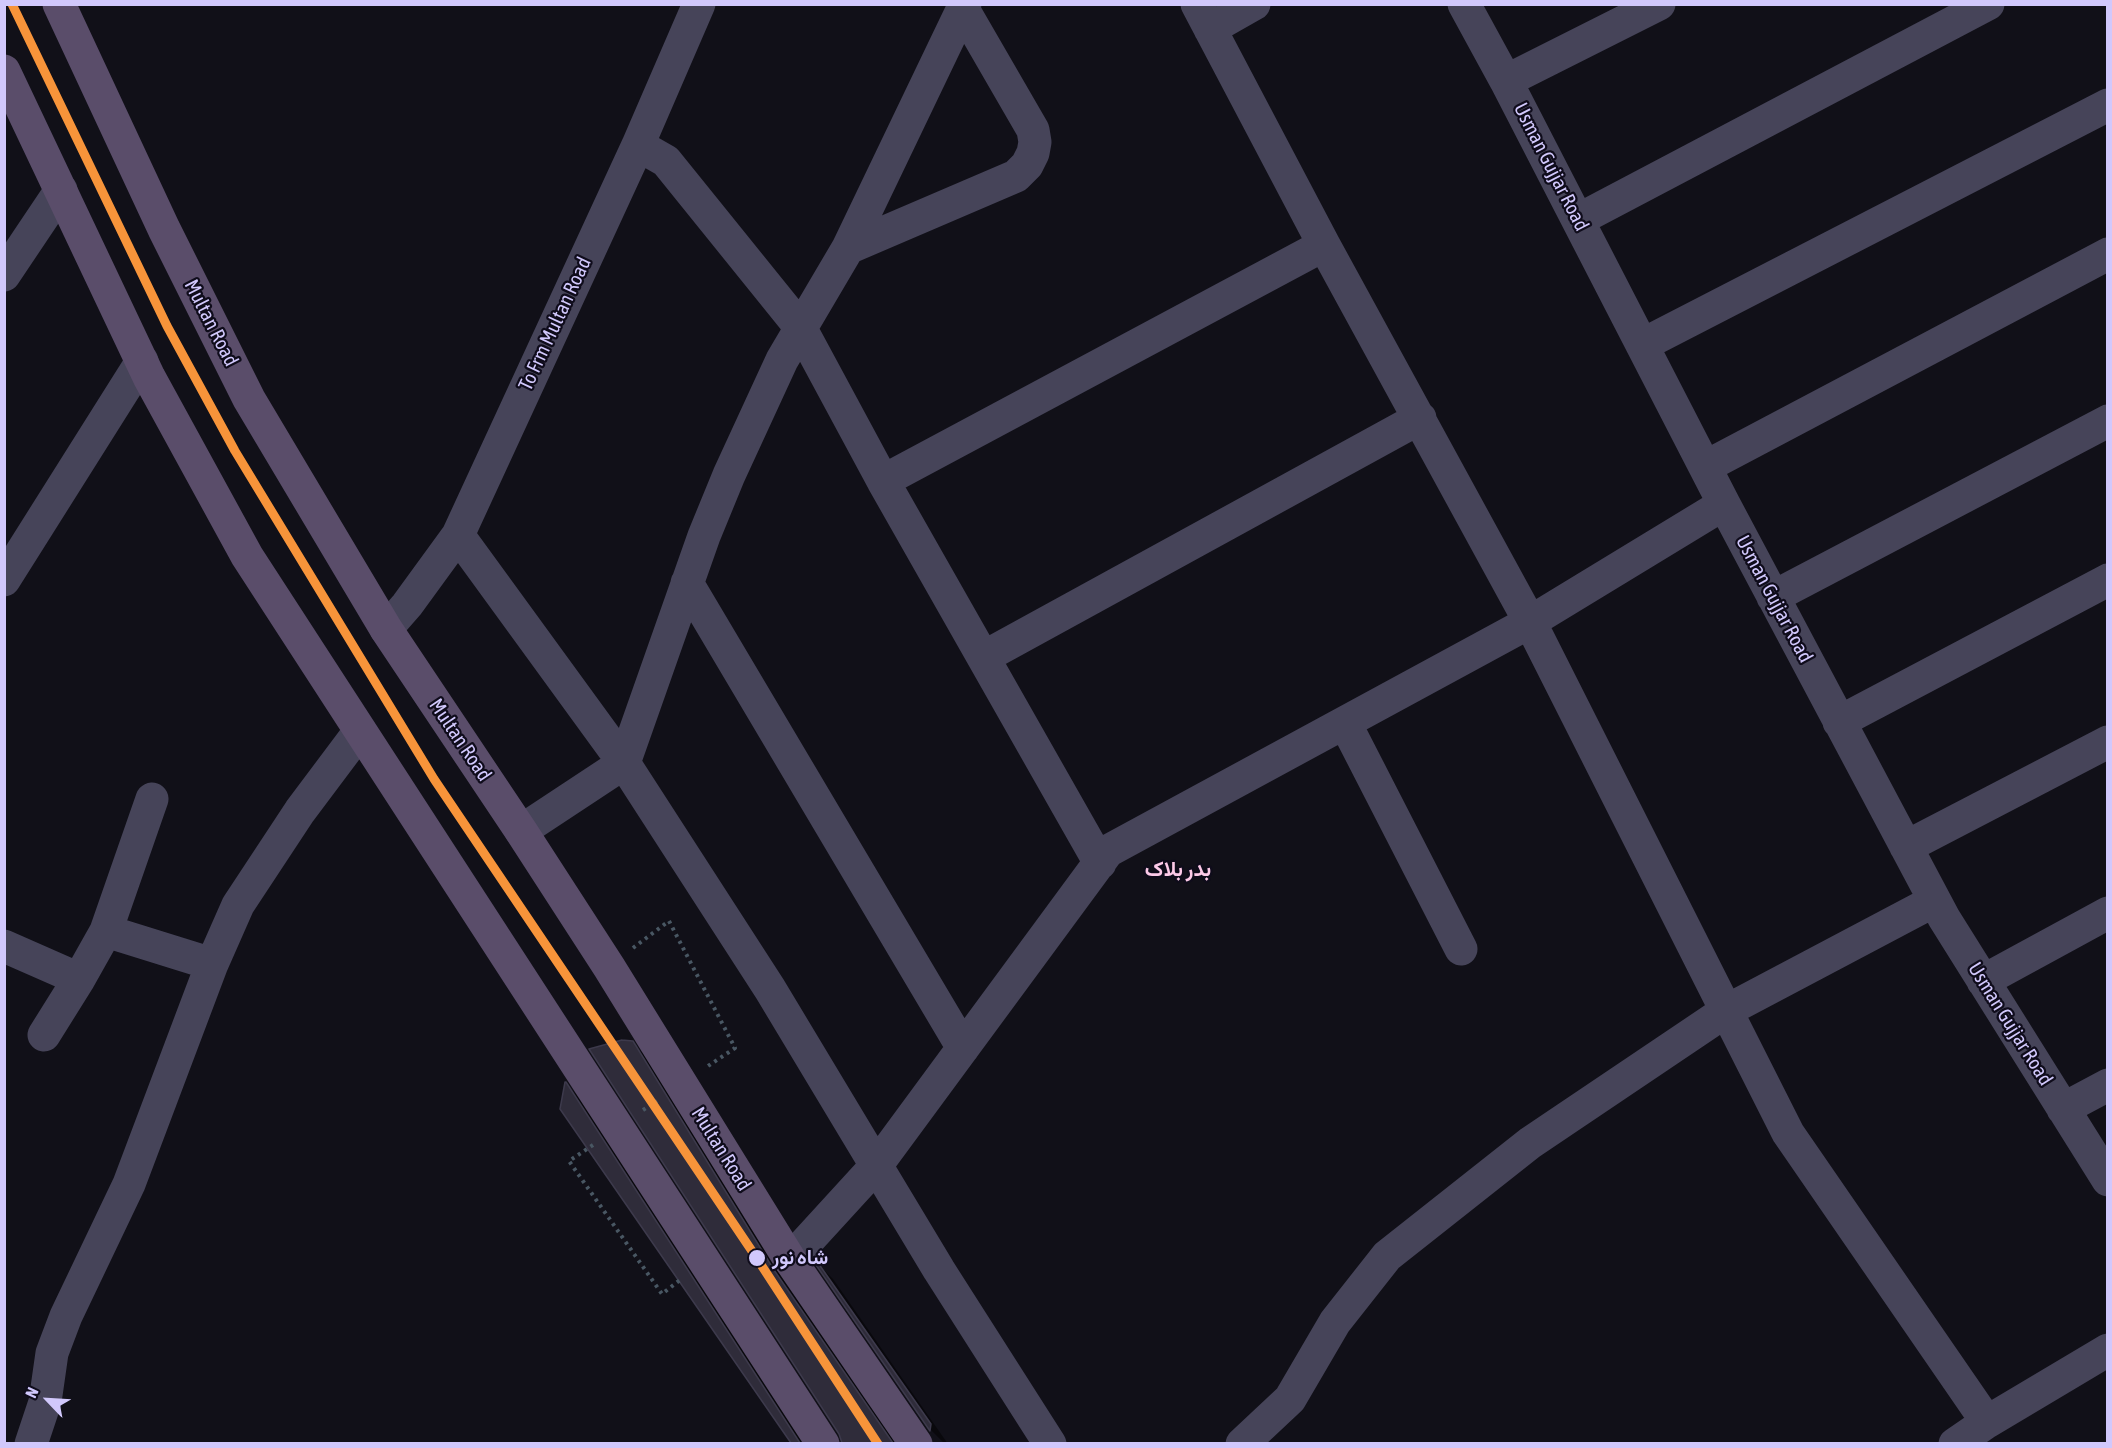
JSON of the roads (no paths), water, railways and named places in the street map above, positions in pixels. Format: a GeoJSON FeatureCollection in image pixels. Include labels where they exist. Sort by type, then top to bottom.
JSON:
{"type":"FeatureCollection","features":[{"type":"Feature","properties":{"kind":"main road","name":"Multan Road"},"geometry":{"type":"LineString","coordinates":[[59,4],[164,229],[249,399],[386,629],[609,967],[790,1260],[916,1443]]}},
{"type":"Feature","properties":{"kind":"main road"},"geometry":{"type":"LineString","coordinates":[[4,71],[142,361],[247,556],[823,1443]]}},
{"type":"Feature","properties":{"kind":"street","name":"To Frm Multan Road"},"geometry":{"type":"LineString","coordinates":[[386,629],[407,605],[458,535],[638,145],[699,4]]}},
{"type":"Feature","properties":{"kind":"street"},"geometry":{"type":"LineString","coordinates":[[1254,4],[1203,17],[1324,245],[1530,622],[1788,1133],[1987,1422]]}},
{"type":"Feature","properties":{"kind":"street","name":"Usman Gujjar Road"},"geometry":{"type":"LineString","coordinates":[[1464,4],[1934,901],[2108,1180]]}},
{"type":"Feature","properties":{"kind":"street"},"geometry":{"type":"LineString","coordinates":[[1578,219],[1988,4]]}},
{"type":"Feature","properties":{"kind":"street"},"geometry":{"type":"LineString","coordinates":[[1506,81],[1653,6]]}},
{"type":"Feature","properties":{"kind":"street"},"geometry":{"type":"LineString","coordinates":[[848,248],[1016,176],[1027,165],[1033,153],[1035,142],[1032,130],[964,7]]}},
{"type":"Feature","properties":{"kind":"street"},"geometry":{"type":"LineString","coordinates":[[521,831],[624,763],[687,583],[729,475],[782,360],[848,248],[964,7]]}},
{"type":"Feature","properties":{"kind":"street"},"geometry":{"type":"LineString","coordinates":[[1642,345],[2108,105]]}},
{"type":"Feature","properties":{"kind":"street"},"geometry":{"type":"LineString","coordinates":[[638,145],[666,161],[800,327],[883,481],[1100,863]]}},
{"type":"Feature","properties":{"kind":"street"},"geometry":{"type":"LineString","coordinates":[[4,275],[61,190]]}},
{"type":"Feature","properties":{"kind":"street"},"geometry":{"type":"LineString","coordinates":[[883,481],[1324,245]]}},
{"type":"Feature","properties":{"kind":"street"},"geometry":{"type":"LineString","coordinates":[[1705,467],[2108,254]]}},
{"type":"Feature","properties":{"kind":"street"},"geometry":{"type":"LineString","coordinates":[[4,579],[142,361]]}},
{"type":"Feature","properties":{"kind":"street"},"geometry":{"type":"LineString","coordinates":[[984,657],[1420,418]]}},
{"type":"Feature","properties":{"kind":"street"},"geometry":{"type":"LineString","coordinates":[[1773,597],[2108,421]]}},
{"type":"Feature","properties":{"kind":"street"},"geometry":{"type":"LineString","coordinates":[[790,1260],[876,1166],[1108,851],[1530,622],[1724,504]]}},
{"type":"Feature","properties":{"kind":"street"},"geometry":{"type":"LineString","coordinates":[[458,535],[624,763],[770,989],[939,1270],[1050,1443]]}},
{"type":"Feature","properties":{"kind":"street"},"geometry":{"type":"LineString","coordinates":[[1839,722],[2108,580]]}},
{"type":"Feature","properties":{"kind":"street"},"geometry":{"type":"LineString","coordinates":[[687,583],[963,1048]]}},
{"type":"Feature","properties":{"kind":"street"},"geometry":{"type":"LineString","coordinates":[[1345,723],[1461,949]]}},
{"type":"Feature","properties":{"kind":"street"},"geometry":{"type":"LineString","coordinates":[[31,1443],[45,1402],[55,1344],[129,1184],[212,964],[238,905],[300,811],[360,731]]}},
{"type":"Feature","properties":{"kind":"street"},"geometry":{"type":"LineString","coordinates":[[1906,847],[2108,742]]}},
{"type":"Feature","properties":{"kind":"street"},"geometry":{"type":"LineString","coordinates":[[44,1035],[106,931],[152,799]]}},
{"type":"Feature","properties":{"kind":"street"},"geometry":{"type":"LineString","coordinates":[[1242,1443],[1290,1399],[1335,1322],[1387,1256],[1530,1143],[1726,1011],[1934,901]]}},
{"type":"Feature","properties":{"kind":"street"},"geometry":{"type":"LineString","coordinates":[[1983,981],[2108,913]]}},
{"type":"Feature","properties":{"kind":"street"},"geometry":{"type":"LineString","coordinates":[[106,931],[212,964]]}},
{"type":"Feature","properties":{"kind":"street"},"geometry":{"type":"LineString","coordinates":[[4,946],[79,979]]}},
{"type":"Feature","properties":{"kind":"street"},"geometry":{"type":"LineString","coordinates":[[2063,1109],[2108,1085]]}},
{"type":"Feature","properties":{"kind":"street"},"geometry":{"type":"LineString","coordinates":[[1955,1443],[2108,1350]]}},
{"type":"Feature","properties":{"kind":"place","name":"شاہ نور"},"geometry":{"type":"Point","coordinates":[757,1258]}},
{"type":"Feature","properties":{"kind":"district","name":"بدر بلاک"},"geometry":{"type":"Point","coordinates":[1178,869]}}]}
